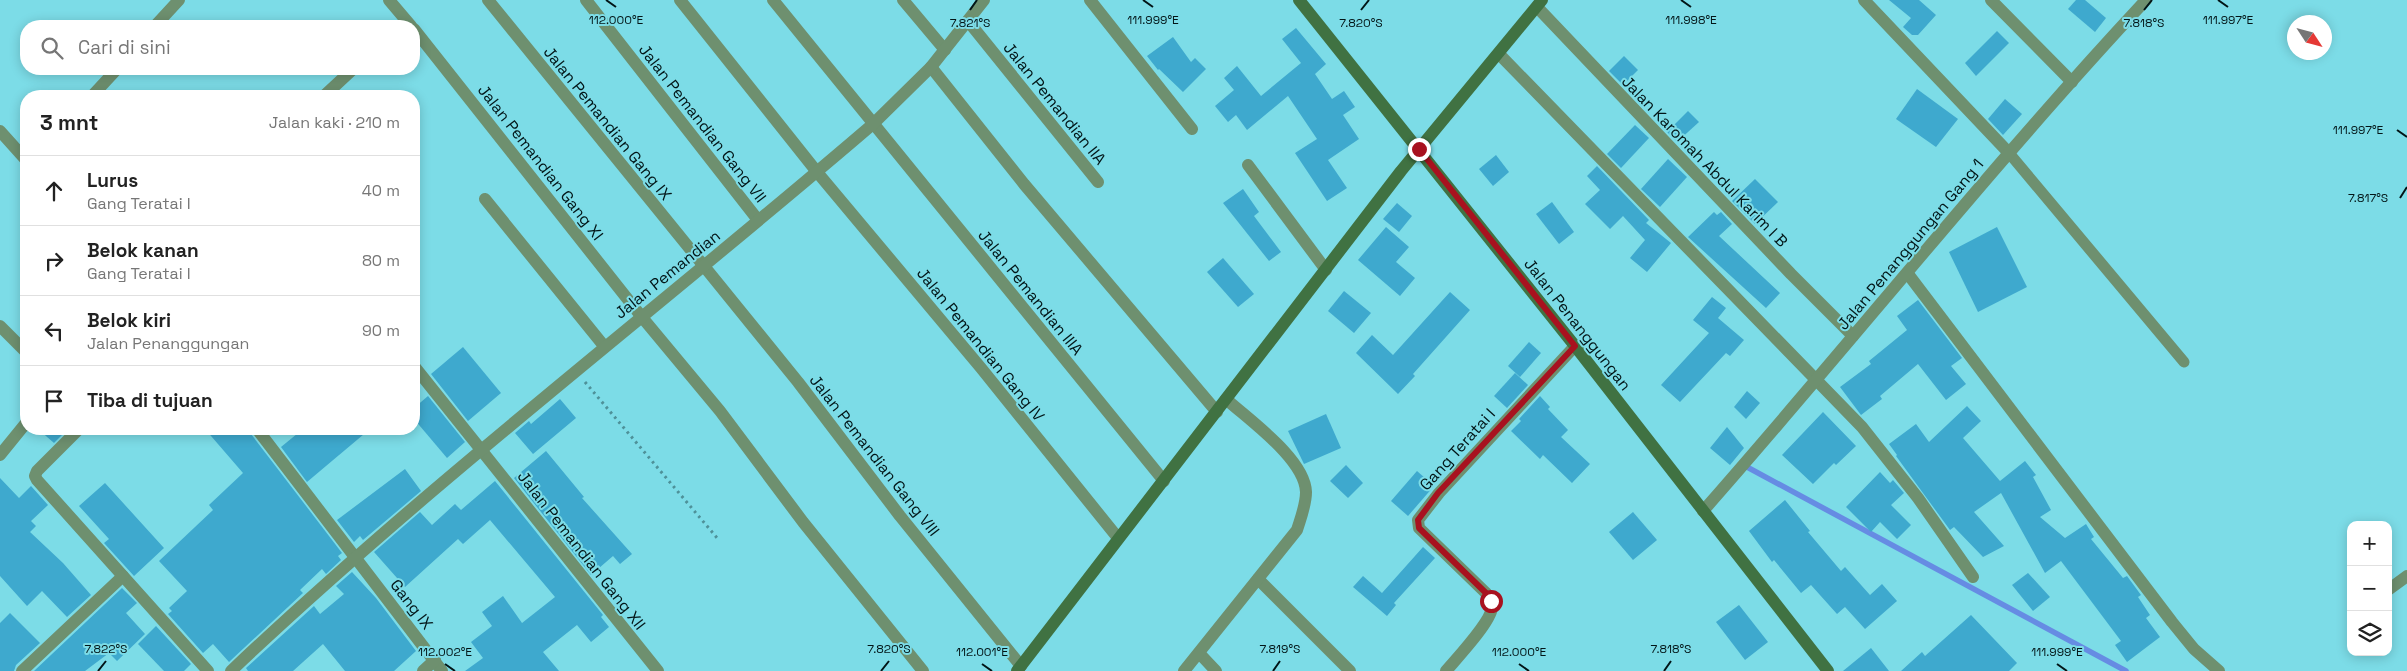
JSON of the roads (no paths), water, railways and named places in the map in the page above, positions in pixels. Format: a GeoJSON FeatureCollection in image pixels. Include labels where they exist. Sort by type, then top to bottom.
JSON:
{"type":"FeatureCollection","features":[{"type":"Feature","properties":{"kind":"main road","name":"Jalan Penanggungan"},"geometry":{"type":"LineString","coordinates":[[1299,0],[1575,346],[1828,671]]}},
{"type":"Feature","properties":{"kind":"main road"},"geometry":{"type":"LineString","coordinates":[[1019,668],[1419,149],[1539,4]]}},
{"type":"Feature","properties":{"kind":"street"},"geometry":{"type":"LineString","coordinates":[[161,20],[179,0]]}},
{"type":"Feature","properties":{"kind":"street"},"geometry":{"type":"LineString","coordinates":[[389,0],[402,20]]}},
{"type":"Feature","properties":{"kind":"street","name":"Jalan Pemandian Gang IX"},"geometry":{"type":"LineString","coordinates":[[488,0],[703,265]]}},
{"type":"Feature","properties":{"kind":"street","name":"Jalan Pemandian Gang VII"},"geometry":{"type":"LineString","coordinates":[[586,0],[758,220]]}},
{"type":"Feature","properties":{"kind":"street","name":"Jalan Pemandian Gang IV"},"geometry":{"type":"LineString","coordinates":[[680,0],[817,172],[981,368],[1118,538]]}},
{"type":"Feature","properties":{"kind":"street","name":"Jalan Pemandian IIIA"},"geometry":{"type":"LineString","coordinates":[[773,0],[1164,481]]}},
{"type":"Feature","properties":{"kind":"street"},"geometry":{"type":"LineString","coordinates":[[903,0],[945,50]]}},
{"type":"Feature","properties":{"kind":"street","name":"Jalan Pemandian"},"geometry":{"type":"LineString","coordinates":[[231,671],[355,558],[482,449],[873,124],[931,67],[984,0]]}},
{"type":"Feature","properties":{"kind":"street"},"geometry":{"type":"LineString","coordinates":[[1090,0],[1192,129]]}},
{"type":"Feature","properties":{"kind":"street"},"geometry":{"type":"LineString","coordinates":[[1864,0],[2009,153]]}},
{"type":"Feature","properties":{"kind":"street"},"geometry":{"type":"LineString","coordinates":[[1991,0],[2072,82]]}},
{"type":"Feature","properties":{"kind":"street","name":"Jalan Penanggungan Gang 1"},"geometry":{"type":"LineString","coordinates":[[1703,511],[2140,2]]}},
{"type":"Feature","properties":{"kind":"street","name":"Jalan Karomah Abdul Karim I B"},"geometry":{"type":"LineString","coordinates":[[1539,4],[1784,267],[1853,336]]}},
{"type":"Feature","properties":{"kind":"street","name":"Jalan Pemandian IIA"},"geometry":{"type":"LineString","coordinates":[[968,21],[1098,182]]}},
{"type":"Feature","properties":{"kind":"street","name":"Jalan Pemandian Gang XI"},"geometry":{"type":"LineString","coordinates":[[420,38],[641,316],[720,411],[803,522],[924,671]]}},
{"type":"Feature","properties":{"kind":"street"},"geometry":{"type":"LineString","coordinates":[[1499,54],[1862,428],[1918,498],[1973,576]]}},
{"type":"Feature","properties":{"kind":"street"},"geometry":{"type":"LineString","coordinates":[[931,67],[1024,184],[1217,412]]}},
{"type":"Feature","properties":{"kind":"street"},"geometry":{"type":"LineString","coordinates":[[98,90],[111,75]]}},
{"type":"Feature","properties":{"kind":"street"},"geometry":{"type":"LineString","coordinates":[[330,90],[347,75]]}},
{"type":"Feature","properties":{"kind":"street"},"geometry":{"type":"LineString","coordinates":[[0,131],[20,153]]}},
{"type":"Feature","properties":{"kind":"street"},"geometry":{"type":"LineString","coordinates":[[1248,166],[1326,270]]}},
{"type":"Feature","properties":{"kind":"street"},"geometry":{"type":"LineString","coordinates":[[485,199],[604,346]]}},
{"type":"Feature","properties":{"kind":"street","name":"Jalan Pemandian Gang VIII"},"geometry":{"type":"LineString","coordinates":[[703,265],[798,382],[1019,668]]}},
{"type":"Feature","properties":{"kind":"street"},"geometry":{"type":"LineString","coordinates":[[1908,274],[2172,622],[2194,649],[2219,671]]}},
{"type":"Feature","properties":{"kind":"street"},"geometry":{"type":"LineString","coordinates":[[0,326],[20,346]]}},
{"type":"Feature","properties":{"kind":"street","name":"Gang Teratai I"},"geometry":{"type":"LineString","coordinates":[[1446,671],[1490,614],[1491,601],[1486,593],[1419,528],[1418,520],[1438,493],[1575,346]]}},
{"type":"Feature","properties":{"kind":"street","name":"Jalan Pemandian Gang XII"},"geometry":{"type":"LineString","coordinates":[[420,373],[658,671]]}},
{"type":"Feature","properties":{"kind":"street"},"geometry":{"type":"LineString","coordinates":[[1184,671],[1297,530],[1304,506],[1306,490],[1298,469],[1285,452],[1226,399]]}},
{"type":"Feature","properties":{"kind":"street"},"geometry":{"type":"LineString","coordinates":[[0,455],[20,430]]}},
{"type":"Feature","properties":{"kind":"street"},"geometry":{"type":"LineString","coordinates":[[73,435],[37,471],[35,476],[208,671]]}},
{"type":"Feature","properties":{"kind":"street","name":"Gang IX"},"geometry":{"type":"LineString","coordinates":[[262,435],[438,666]]}},
{"type":"Feature","properties":{"kind":"street"},"geometry":{"type":"LineString","coordinates":[[22,671],[123,576]]}},
{"type":"Feature","properties":{"kind":"street"},"geometry":{"type":"LineString","coordinates":[[2392,587],[2407,576]]}},
{"type":"Feature","properties":{"kind":"street"},"geometry":{"type":"LineString","coordinates":[[1258,579],[1350,671]]}},
{"type":"Feature","properties":{"kind":"street"},"geometry":{"type":"LineString","coordinates":[[1198,654],[1216,671]]}},
{"type":"Feature","properties":{"kind":"street"},"geometry":{"type":"LineString","coordinates":[[423,671],[438,666]]}},
{"type":"Feature","properties":{"kind":"lane"},"geometry":{"type":"LineString","coordinates":[[2009,153],[2184,362]]}},
{"type":"Feature","properties":{"kind":"waterway"},"geometry":{"type":"LineString","coordinates":[[1747,467],[2126,671]]}}]}
